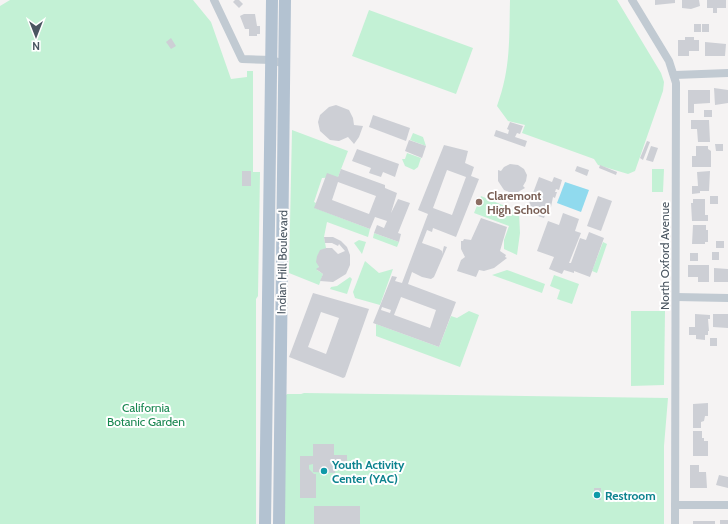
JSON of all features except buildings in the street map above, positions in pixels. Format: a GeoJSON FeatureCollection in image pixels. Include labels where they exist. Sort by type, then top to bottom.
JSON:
{"type":"FeatureCollection","features":[{"type":"Feature","properties":{"kind":"main road","name":"Indian Hill Boulevard"},"geometry":{"type":"LineString","coordinates":[[265,524],[272,0]]}},
{"type":"Feature","properties":{"kind":"main road","name":"Indian Hill Boulevard"},"geometry":{"type":"LineString","coordinates":[[279,524],[284,0]]}},
{"type":"Feature","properties":{"kind":"street"},"geometry":{"type":"LineString","coordinates":[[214,0],[242,59],[272,60],[284,64]]}},
{"type":"Feature","properties":{"kind":"street","name":"North Oxford Avenue"},"geometry":{"type":"LineString","coordinates":[[632,0],[669,61],[675,76],[675,524]]}},
{"type":"Feature","properties":{"kind":"street"},"geometry":{"type":"LineString","coordinates":[[675,76],[728,74]]}},
{"type":"Feature","properties":{"kind":"street"},"geometry":{"type":"LineString","coordinates":[[676,297],[728,298]]}},
{"type":"Feature","properties":{"kind":"street"},"geometry":{"type":"LineString","coordinates":[[675,505],[728,506]]}},
{"type":"Feature","properties":{"kind":"green space","name":"California Botanic Garden"},"geometry":{"type":"Polygon","coordinates":[[[10,0],[193,0],[211,22],[231,79],[247,77],[247,71],[253,71],[253,172],[260,172],[258,296],[256,299],[256,524],[0,524],[0,6],[10,0]]]}},
{"type":"Feature","properties":{"kind":"green space"},"geometry":{"type":"Polygon","coordinates":[[[510,0],[617,0],[661,73],[664,82],[663,91],[635,171],[628,174],[598,165],[594,159],[522,133],[525,125],[508,121],[497,106],[502,92],[507,66],[510,0]]]}},
{"type":"Feature","properties":{"kind":"green space"},"geometry":{"type":"Polygon","coordinates":[[[369,10],[473,48],[456,94],[352,56],[369,10]]]}},
{"type":"Feature","properties":{"kind":"green space"},"geometry":{"type":"Polygon","coordinates":[[[292,130],[348,151],[338,177],[322,178],[314,202],[316,203],[315,208],[370,229],[368,237],[327,222],[324,237],[326,248],[319,253],[317,258],[319,267],[317,270],[323,274],[319,285],[289,273],[292,130]]]}},
{"type":"Feature","properties":{"kind":"green space"},"geometry":{"type":"Polygon","coordinates":[[[413,133],[423,137],[426,146],[410,140],[413,133]]]}},
{"type":"Feature","properties":{"kind":"green space"},"geometry":{"type":"Polygon","coordinates":[[[407,153],[421,158],[418,167],[414,170],[405,166],[402,159],[405,159],[407,153]]]}},
{"type":"Feature","properties":{"kind":"green space"},"geometry":{"type":"Polygon","coordinates":[[[652,169],[664,169],[663,192],[652,192],[652,169]]]}},
{"type":"Feature","properties":{"kind":"green space"},"geometry":{"type":"Polygon","coordinates":[[[481,196],[519,212],[520,233],[517,255],[504,249],[504,240],[509,226],[474,213],[481,196]]]}},
{"type":"Feature","properties":{"kind":"green space"},"geometry":{"type":"Polygon","coordinates":[[[374,233],[399,242],[397,247],[373,238],[374,233]]]}},
{"type":"Feature","properties":{"kind":"green space"},"geometry":{"type":"Polygon","coordinates":[[[359,240],[366,242],[362,254],[354,243],[359,240]]]}},
{"type":"Feature","properties":{"kind":"green space"},"geometry":{"type":"Polygon","coordinates":[[[603,242],[607,244],[597,273],[592,271],[603,242]]]}},
{"type":"Feature","properties":{"kind":"green space"},"geometry":{"type":"Polygon","coordinates":[[[365,261],[379,273],[393,269],[380,305],[355,298],[353,292],[365,261]]]}},
{"type":"Feature","properties":{"kind":"green space"},"geometry":{"type":"Polygon","coordinates":[[[507,270],[545,284],[542,293],[492,275],[507,270]]]}},
{"type":"Feature","properties":{"kind":"green space"},"geometry":{"type":"Polygon","coordinates":[[[554,275],[579,284],[572,304],[557,299],[560,290],[550,286],[554,275]]]}},
{"type":"Feature","properties":{"kind":"green space"},"geometry":{"type":"Polygon","coordinates":[[[350,277],[352,279],[347,294],[330,289],[331,287],[337,286],[350,277]]]}},
{"type":"Feature","properties":{"kind":"green space"},"geometry":{"type":"Polygon","coordinates":[[[469,311],[479,315],[460,367],[376,336],[376,324],[439,347],[451,316],[457,318],[469,311]]]}},
{"type":"Feature","properties":{"kind":"green space"},"geometry":{"type":"Polygon","coordinates":[[[631,311],[665,311],[664,385],[631,386],[631,311]]]}},
{"type":"Feature","properties":{"kind":"green space"},"geometry":{"type":"Polygon","coordinates":[[[287,394],[668,398],[664,446],[664,524],[285,524],[285,396],[287,394]]]}},
{"type":"Feature","properties":{"kind":"water"},"geometry":{"type":"Polygon","coordinates":[[[565,182],[589,190],[581,212],[557,203],[565,182]]]}},
{"type":"Feature","properties":{"kind":"place","name":"Claremont High School"},"geometry":{"type":"Point","coordinates":[479,202]}},
{"type":"Feature","properties":{"kind":"place","name":"Youth Activity Center (YAC)"},"geometry":{"type":"Point","coordinates":[324,471]}},
{"type":"Feature","properties":{"kind":"place","name":"Restroom"},"geometry":{"type":"Point","coordinates":[597,495]}}]}
